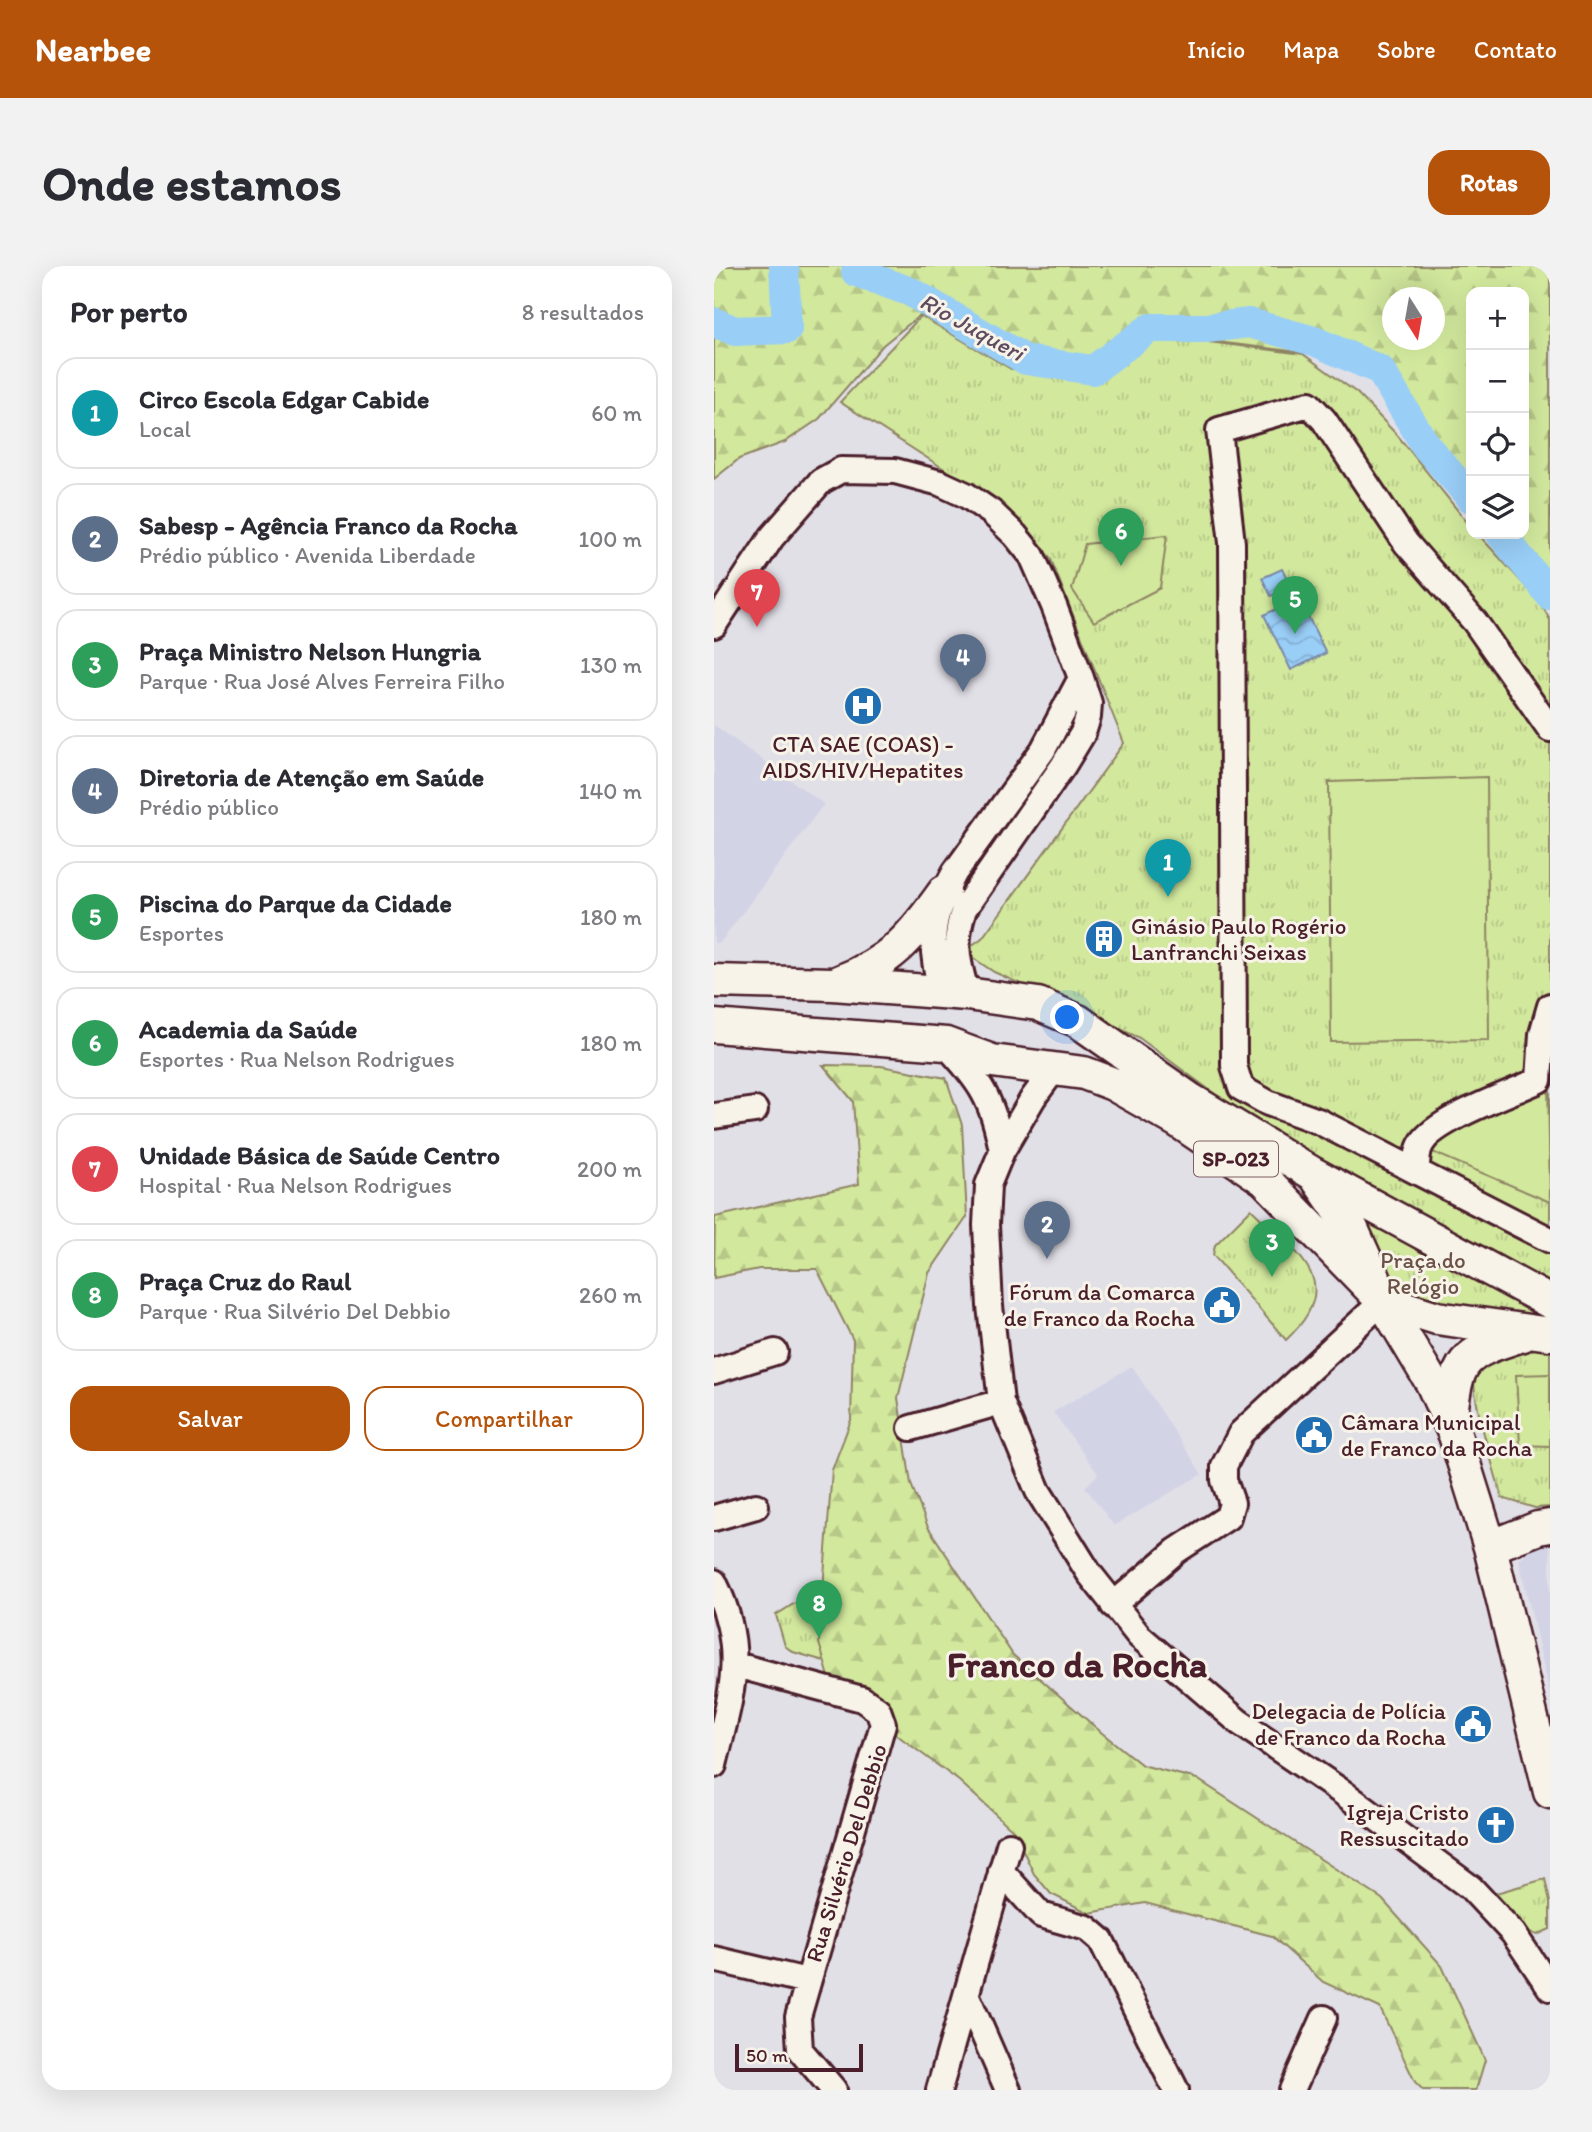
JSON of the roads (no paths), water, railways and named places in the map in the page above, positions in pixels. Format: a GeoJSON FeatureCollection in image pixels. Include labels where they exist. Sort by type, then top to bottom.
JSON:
{"type":"FeatureCollection","features":[{"type":"Feature","properties":{"kind":"main road"},"geometry":{"type":"LineString","coordinates":[[832,984],[875,967],[890,956],[916,931],[944,892]]}},
{"type":"Feature","properties":{"kind":"main road","name":"SP-023"},"geometry":{"type":"LineString","coordinates":[[714,981],[832,984],[954,993],[1021,1000],[1062,1013],[1191,1100],[1312,1173],[1550,1302]]}},
{"type":"Feature","properties":{"kind":"main road"},"geometry":{"type":"LineString","coordinates":[[946,1044],[954,993]]}},
{"type":"Feature","properties":{"kind":"main road"},"geometry":{"type":"LineString","coordinates":[[1055,1068],[1064,1038],[1062,1013]]}},
{"type":"Feature","properties":{"kind":"main road","name":"SP-023"},"geometry":{"type":"LineString","coordinates":[[714,1026],[946,1044],[992,1061],[1084,1073],[1113,1084],[1230,1154],[1298,1211],[1383,1301],[1432,1383],[1450,1425],[1490,1547],[1550,1792]]}},
{"type":"Feature","properties":{"kind":"main road"},"geometry":{"type":"LineString","coordinates":[[1312,1173],[1329,1191],[1352,1229],[1383,1301]]}},
{"type":"Feature","properties":{"kind":"main road","name":"SP-023"},"geometry":{"type":"LineString","coordinates":[[1383,1301],[1437,1318],[1542,1333]]}},
{"type":"Feature","properties":{"kind":"main road"},"geometry":{"type":"LineString","coordinates":[[1450,1425],[1454,1385],[1459,1370],[1469,1357],[1481,1348],[1542,1333]]}},
{"type":"Feature","properties":{"kind":"main road"},"geometry":{"type":"LineString","coordinates":[[1490,1547],[1550,1526]]}},
{"type":"Feature","properties":{"kind":"street"},"geometry":{"type":"LineString","coordinates":[[1550,729],[1475,622],[1406,543],[1324,420],[1309,404],[1219,430],[1232,543],[1234,1066],[1241,1088],[1268,1103],[1318,1121],[1550,1240]]}},
{"type":"Feature","properties":{"kind":"street"},"geometry":{"type":"LineString","coordinates":[[714,625],[772,537],[821,481],[841,470],[895,471],[940,483],[966,495],[990,512],[1015,535],[1032,556],[1089,703],[1083,733],[964,909],[956,933],[958,962],[954,993]]}},
{"type":"Feature","properties":{"kind":"street"},"geometry":{"type":"LineString","coordinates":[[954,993],[931,937],[944,892],[954,872],[1048,741],[1081,678]]}},
{"type":"Feature","properties":{"kind":"street"},"geometry":{"type":"LineString","coordinates":[[1417,1170],[1419,1149],[1430,1133],[1463,1114],[1539,1080],[1542,1034],[1550,1006]]}},
{"type":"Feature","properties":{"kind":"street"},"geometry":{"type":"LineString","coordinates":[[946,1044],[978,1079],[998,1126],[1002,1151]]}},
{"type":"Feature","properties":{"kind":"street"},"geometry":{"type":"LineString","coordinates":[[1055,1068],[1033,1098],[1002,1151],[988,1185],[986,1225],[989,1306],[1001,1402],[1038,1491],[1113,1605],[1139,1636],[1240,1722],[1342,1792],[1471,1888],[1513,1933],[1550,1988]]}},
{"type":"Feature","properties":{"kind":"street"},"geometry":{"type":"LineString","coordinates":[[714,1115],[755,1110]]}},
{"type":"Feature","properties":{"kind":"street"},"geometry":{"type":"LineString","coordinates":[[1113,1605],[1176,1551],[1228,1517],[1232,1503],[1224,1480],[1224,1466],[1241,1433],[1383,1301]]}},
{"type":"Feature","properties":{"kind":"street"},"geometry":{"type":"LineString","coordinates":[[714,1371],[775,1352]]}},
{"type":"Feature","properties":{"kind":"street"},"geometry":{"type":"LineString","coordinates":[[911,1427],[1001,1402]]}},
{"type":"Feature","properties":{"kind":"street"},"geometry":{"type":"LineString","coordinates":[[714,1518],[756,1506]]}},
{"type":"Feature","properties":{"kind":"street"},"geometry":{"type":"LineString","coordinates":[[714,1581],[734,1634],[736,1665],[714,1765]]}},
{"type":"Feature","properties":{"kind":"street"},"geometry":{"type":"LineString","coordinates":[[714,1681],[736,1665]]}},
{"type":"Feature","properties":{"kind":"street","name":"Rua Silvério Del Debbio"},"geometry":{"type":"LineString","coordinates":[[736,1665],[862,1699],[878,1710],[883,1724],[798,2017],[798,2041],[805,2058],[834,2090]]}},
{"type":"Feature","properties":{"kind":"street"},"geometry":{"type":"LineString","coordinates":[[939,2090],[967,1996],[981,1933],[1009,1845]]}},
{"type":"Feature","properties":{"kind":"street"},"geometry":{"type":"LineString","coordinates":[[1001,1871],[1041,1915],[1087,1928],[1101,1940],[1175,2090]]}},
{"type":"Feature","properties":{"kind":"street"},"geometry":{"type":"LineString","coordinates":[[714,1959],[807,1981]]}},
{"type":"Feature","properties":{"kind":"street"},"geometry":{"type":"LineString","coordinates":[[967,1996],[1008,2090]]}},
{"type":"Feature","properties":{"kind":"street"},"geometry":{"type":"LineString","coordinates":[[1292,2090],[1324,2018]]}},
{"type":"Feature","properties":{"kind":"water"},"geometry":{"type":"Polygon","coordinates":[[[1282,569],[1291,586],[1271,596],[1262,578],[1282,569]]]}},
{"type":"Feature","properties":{"kind":"water"},"geometry":{"type":"Polygon","coordinates":[[[1299,598],[1326,653],[1291,670],[1264,615],[1299,598]]]}},
{"type":"Feature","properties":{"kind":"waterway","name":"Rio Juqueri"},"geometry":{"type":"LineString","coordinates":[[714,322],[735,331],[787,329],[784,266]]}},
{"type":"Feature","properties":{"kind":"waterway","name":"Rio Juqueri"},"geometry":{"type":"LineString","coordinates":[[857,266],[856,272],[911,292],[1026,360],[1093,370],[1150,328],[1207,328],[1249,323],[1314,341],[1380,370],[1426,446],[1466,492]]}},
{"type":"Feature","properties":{"kind":"waterway","name":"Rio Juqueri"},"geometry":{"type":"LineString","coordinates":[[1505,539],[1550,595]]}},
{"type":"Feature","properties":{"kind":"place","name":"Academia da Saúde"},"geometry":{"type":"Point","coordinates":[1121,566]}},
{"type":"Feature","properties":{"kind":"place","name":"Unidade Básica de Saúde Centro"},"geometry":{"type":"Point","coordinates":[757,627]}},
{"type":"Feature","properties":{"kind":"place","name":"Piscina do Parque da Cidade"},"geometry":{"type":"Point","coordinates":[1295,634]}},
{"type":"Feature","properties":{"kind":"place","name":"Diretoria de Atenção em Saúde"},"geometry":{"type":"Point","coordinates":[963,692]}},
{"type":"Feature","properties":{"kind":"place","name":"CTA SAE (COAS) - AIDS/HIV/Hepatites"},"geometry":{"type":"Point","coordinates":[863,706]}},
{"type":"Feature","properties":{"kind":"place","name":"Circo Escola Edgar Cabide"},"geometry":{"type":"Point","coordinates":[1168,897]}},
{"type":"Feature","properties":{"kind":"place","name":"Ginásio Paulo Rogério Lanfranchi Seixas"},"geometry":{"type":"Point","coordinates":[1104,939]}},
{"type":"Feature","properties":{"kind":"place","name":"Sabesp - Agência Franco da Rocha"},"geometry":{"type":"Point","coordinates":[1047,1259]}},
{"type":"Feature","properties":{"kind":"place","name":"Praça Ministro Nelson Hungria"},"geometry":{"type":"Point","coordinates":[1272,1277]}},
{"type":"Feature","properties":{"kind":"place","name":"Fórum da Comarca de Franco da Rocha"},"geometry":{"type":"Point","coordinates":[1222,1305]}},
{"type":"Feature","properties":{"kind":"place","name":"Câmara Municipal de Franco da Rocha"},"geometry":{"type":"Point","coordinates":[1314,1435]}},
{"type":"Feature","properties":{"kind":"place","name":"Praça Cruz do Raul"},"geometry":{"type":"Point","coordinates":[819,1638]}},
{"type":"Feature","properties":{"kind":"place","name":"Delegacia de Polícia de Franco da Rocha"},"geometry":{"type":"Point","coordinates":[1473,1724]}},
{"type":"Feature","properties":{"kind":"place","name":"Igreja Cristo Ressuscitado"},"geometry":{"type":"Point","coordinates":[1496,1825]}},
{"type":"Feature","properties":{"kind":"district","name":"Franco da Rocha"},"geometry":{"type":"Point","coordinates":[1077,1664]}},
{"type":"Feature","properties":{"kind":"park label","name":"Praça do Relógio"},"geometry":{"type":"Point","coordinates":[1423,1273]}}]}
